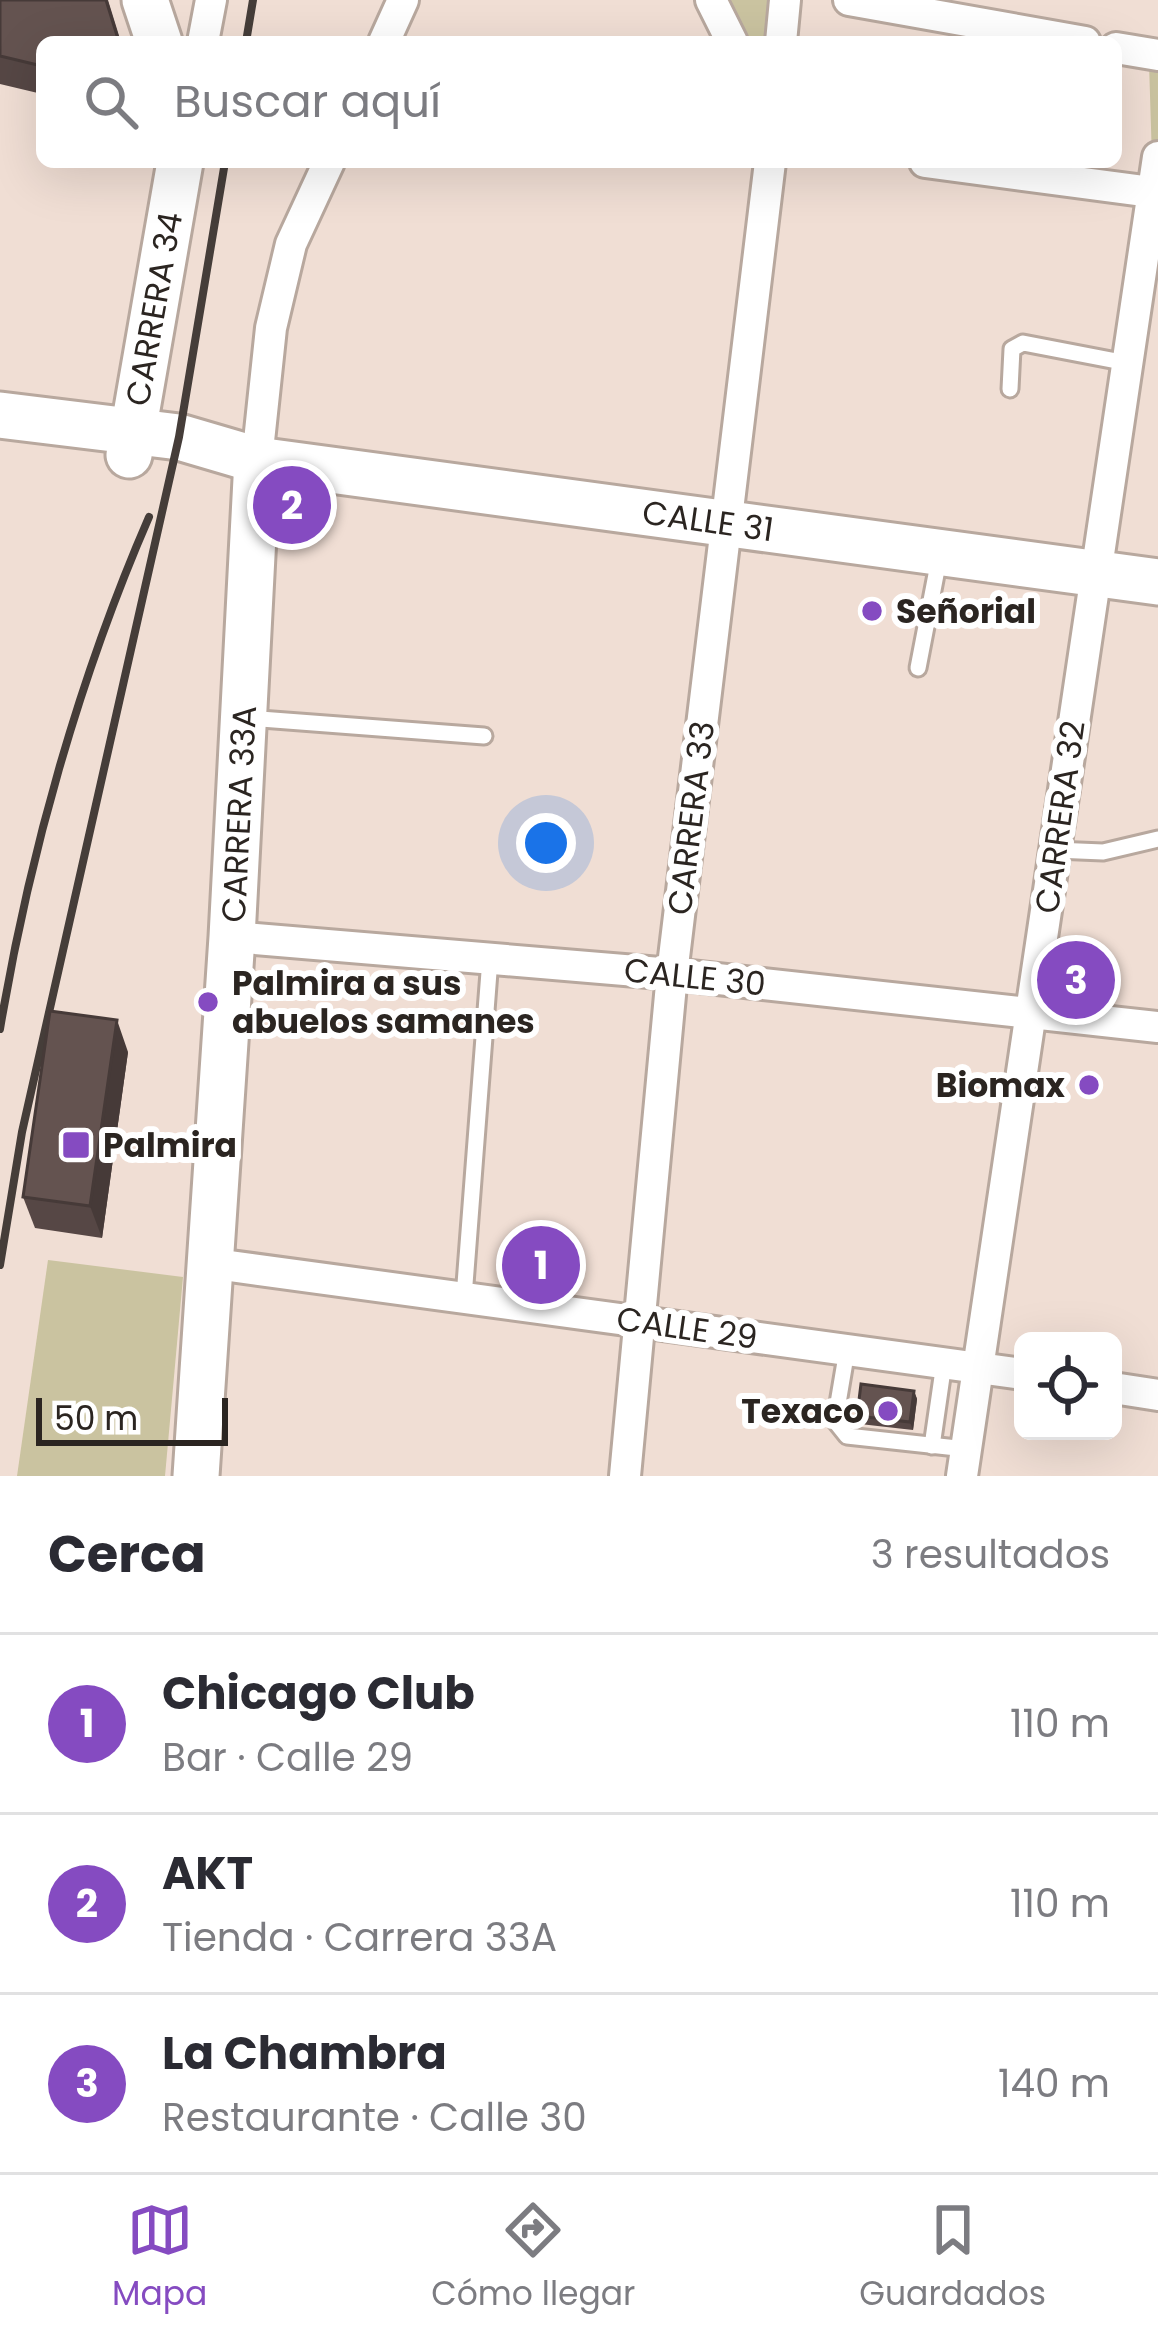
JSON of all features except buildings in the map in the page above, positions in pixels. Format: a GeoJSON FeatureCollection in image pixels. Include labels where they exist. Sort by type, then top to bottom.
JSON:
{"type":"FeatureCollection","features":[{"type":"Feature","properties":{"kind":"main road"},"geometry":{"type":"LineString","coordinates":[[145,0],[157,36]]}},
{"type":"Feature","properties":{"kind":"main road","name":"CARRERA 34"},"geometry":{"type":"LineString","coordinates":[[131,444],[179,168]]}},
{"type":"Feature","properties":{"kind":"main road","name":"CALLE 31"},"geometry":{"type":"LineString","coordinates":[[0,415],[218,467],[257,460],[1158,582]]}},
{"type":"Feature","properties":{"kind":"main road","name":"CALLE 31"},"geometry":{"type":"LineString","coordinates":[[0,437],[131,444]]}},
{"type":"Feature","properties":{"kind":"main road","name":"CARRERA 33A"},"geometry":{"type":"LineString","coordinates":[[196,1476],[232,938],[257,460]]}},
{"type":"Feature","properties":{"kind":"street"},"geometry":{"type":"LineString","coordinates":[[204,36],[211,0]]}},
{"type":"Feature","properties":{"kind":"street"},"geometry":{"type":"LineString","coordinates":[[387,36],[403,0]]}},
{"type":"Feature","properties":{"kind":"street"},"geometry":{"type":"LineString","coordinates":[[712,0],[729,36]]}},
{"type":"Feature","properties":{"kind":"street"},"geometry":{"type":"LineString","coordinates":[[782,36],[785,0]]}},
{"type":"Feature","properties":{"kind":"street"},"geometry":{"type":"LineString","coordinates":[[849,0],[1051,36]]}},
{"type":"Feature","properties":{"kind":"street"},"geometry":{"type":"LineString","coordinates":[[1122,49],[1158,55]]}},
{"type":"Feature","properties":{"kind":"street","name":"CARRERA 32"},"geometry":{"type":"LineString","coordinates":[[964,1463],[1158,157]]}},
{"type":"Feature","properties":{"kind":"street","name":"CARRERA 33A"},"geometry":{"type":"LineString","coordinates":[[257,460],[271,328],[291,244],[325,168]]}},
{"type":"Feature","properties":{"kind":"street","name":"CARRERA 33"},"geometry":{"type":"LineString","coordinates":[[625,1476],[672,974],[769,168]]}},
{"type":"Feature","properties":{"kind":"street"},"geometry":{"type":"LineString","coordinates":[[970,168],[1155,193]]}},
{"type":"Feature","properties":{"kind":"street","name":"CALLE 30"},"geometry":{"type":"LineString","coordinates":[[232,938],[672,974],[1158,1027]]}},
{"type":"Feature","properties":{"kind":"street","name":"CALLE 29"},"geometry":{"type":"LineString","coordinates":[[208,1264],[1014,1373]]}},
{"type":"Feature","properties":{"kind":"street"},"geometry":{"type":"LineString","coordinates":[[1122,1389],[1158,1394]]}},
{"type":"Feature","properties":{"kind":"lane"},"geometry":{"type":"LineString","coordinates":[[1010,389],[1012,349],[1023,343],[1127,362]]}},
{"type":"Feature","properties":{"kind":"lane"},"geometry":{"type":"LineString","coordinates":[[918,668],[940,553]]}},
{"type":"Feature","properties":{"kind":"lane"},"geometry":{"type":"LineString","coordinates":[[244,718],[484,736]]}},
{"type":"Feature","properties":{"kind":"lane"},"geometry":{"type":"LineString","coordinates":[[1055,850],[1102,852],[1158,839]]}},
{"type":"Feature","properties":{"kind":"lane"},"geometry":{"type":"LineString","coordinates":[[464,1297],[490,959]]}},
{"type":"Feature","properties":{"kind":"lane"},"geometry":{"type":"LineString","coordinates":[[848,1350],[844,1404],[836,1421],[847,1436],[932,1445],[964,1463]]}},
{"type":"Feature","properties":{"kind":"lane"},"geometry":{"type":"LineString","coordinates":[[932,1445],[944,1363]]}},
{"type":"Feature","properties":{"kind":"lane"},"geometry":{"type":"LineString","coordinates":[[915,1415],[934,1418]]}},
{"type":"Feature","properties":{"kind":"shaded area"},"geometry":{"type":"Polygon","coordinates":[[[711,0],[785,0],[782,36],[729,36],[711,0]]]}},
{"type":"Feature","properties":{"kind":"shaded area"},"geometry":{"type":"Polygon","coordinates":[[[1158,55],[1158,193],[1153,192],[1149,64],[1158,55]]]}},
{"type":"Feature","properties":{"kind":"shaded area"},"geometry":{"type":"Polygon","coordinates":[[[48,1260],[183,1277],[165,1476],[17,1476],[48,1260]]]}},
{"type":"Feature","properties":{"kind":"railway"},"geometry":{"type":"LineString","coordinates":[[247,36],[253,0]]}},
{"type":"Feature","properties":{"kind":"railway"},"geometry":{"type":"LineString","coordinates":[[0,1265],[22,1132],[179,437],[224,168]]}},
{"type":"Feature","properties":{"kind":"railway"},"geometry":{"type":"LineString","coordinates":[[0,1029],[59,768],[100,641],[149,517]]}},
{"type":"Feature","properties":{"kind":"place","name":"AKT"},"geometry":{"type":"Point","coordinates":[292,505]}},
{"type":"Feature","properties":{"kind":"place","name":"Señorial"},"geometry":{"type":"Point","coordinates":[872,611]}},
{"type":"Feature","properties":{"kind":"place","name":"La Chambra"},"geometry":{"type":"Point","coordinates":[1076,980]}},
{"type":"Feature","properties":{"kind":"place","name":"Palmira a sus abuelos samanes"},"geometry":{"type":"Point","coordinates":[208,1002]}},
{"type":"Feature","properties":{"kind":"place","name":"Biomax"},"geometry":{"type":"Point","coordinates":[1089,1085]}},
{"type":"Feature","properties":{"kind":"place","name":"Palmira"},"geometry":{"type":"Point","coordinates":[76,1145]}},
{"type":"Feature","properties":{"kind":"place","name":"Chicago Club"},"geometry":{"type":"Point","coordinates":[541,1265]}},
{"type":"Feature","properties":{"kind":"place","name":"Texaco"},"geometry":{"type":"Point","coordinates":[888,1411]}}]}
